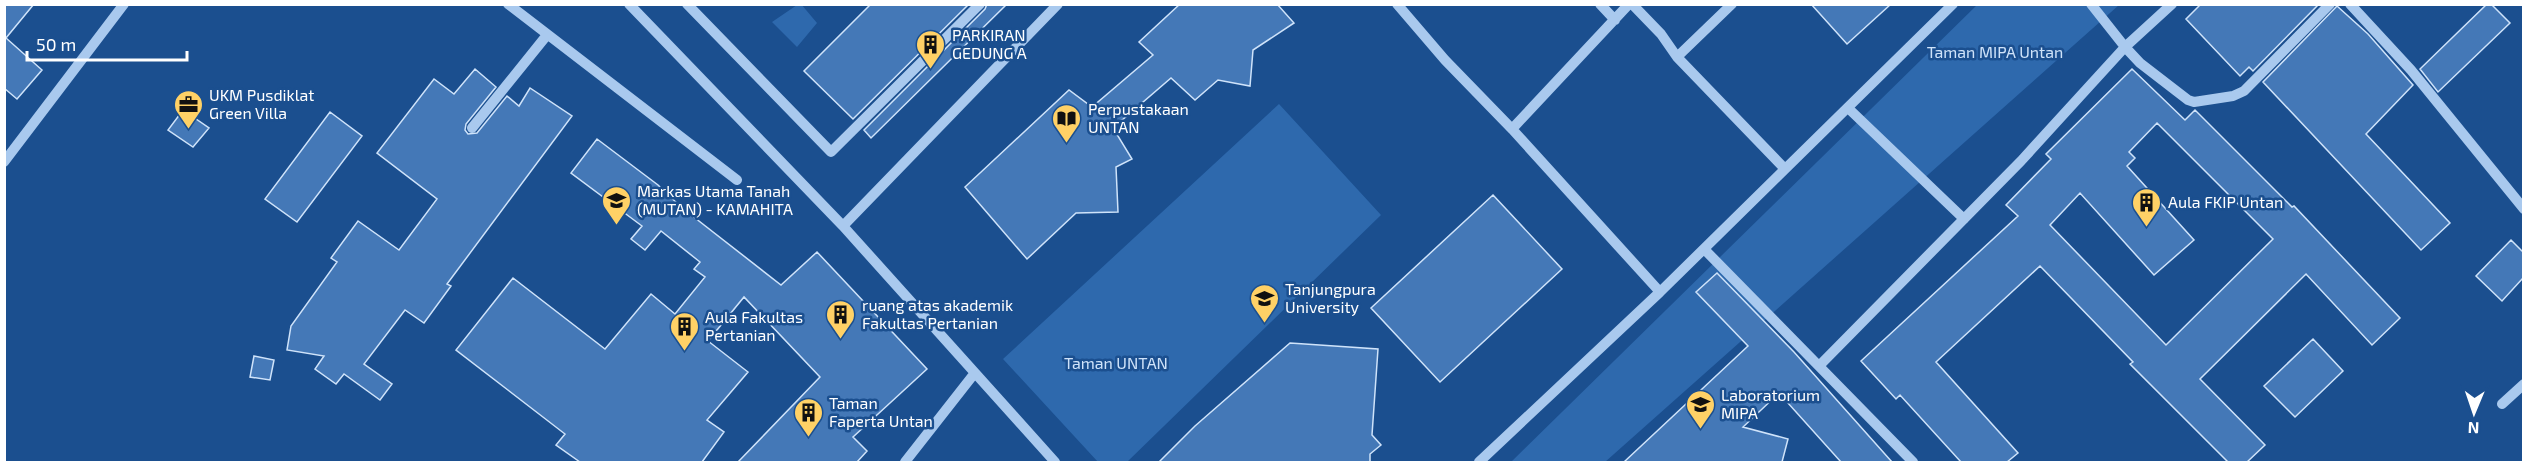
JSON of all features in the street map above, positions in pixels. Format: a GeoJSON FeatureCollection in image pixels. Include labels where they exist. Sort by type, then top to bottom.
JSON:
{"type":"FeatureCollection","features":[{"type":"Feature","properties":{"kind":"lane"},"geometry":{"type":"LineString","coordinates":[[4,162],[124,4]]}},
{"type":"Feature","properties":{"kind":"lane"},"geometry":{"type":"LineString","coordinates":[[508,4],[737,180]]}},
{"type":"Feature","properties":{"kind":"lane"},"geometry":{"type":"LineString","coordinates":[[629,4],[843,225],[1055,462]]}},
{"type":"Feature","properties":{"kind":"lane"},"geometry":{"type":"LineString","coordinates":[[687,4],[831,152],[980,4]]}},
{"type":"Feature","properties":{"kind":"lane"},"geometry":{"type":"LineString","coordinates":[[843,225],[1058,4]]}},
{"type":"Feature","properties":{"kind":"lane"},"geometry":{"type":"LineString","coordinates":[[1397,4],[1445,60],[1512,129],[1660,292]]}},
{"type":"Feature","properties":{"kind":"lane"},"geometry":{"type":"LineString","coordinates":[[1600,4],[1615,20]]}},
{"type":"Feature","properties":{"kind":"lane"},"geometry":{"type":"LineString","coordinates":[[1512,129],[1631,4],[1660,34],[1677,57],[1785,169]]}},
{"type":"Feature","properties":{"kind":"lane"},"geometry":{"type":"LineString","coordinates":[[1677,57],[1732,4]]}},
{"type":"Feature","properties":{"kind":"lane"},"geometry":{"type":"LineString","coordinates":[[1479,462],[1660,292],[1953,4]]}},
{"type":"Feature","properties":{"kind":"lane"},"geometry":{"type":"LineString","coordinates":[[2091,4],[2140,63],[2188,100],[2233,96],[2244,91],[2330,4]]}},
{"type":"Feature","properties":{"kind":"lane"},"geometry":{"type":"LineString","coordinates":[[1819,366],[2021,161],[2125,47],[2172,4]]}},
{"type":"Feature","properties":{"kind":"lane"},"geometry":{"type":"LineString","coordinates":[[2350,4],[2410,70],[2523,209]]}},
{"type":"Feature","properties":{"kind":"lane"},"geometry":{"type":"LineString","coordinates":[[472,128],[547,35]]}},
{"type":"Feature","properties":{"kind":"lane"},"geometry":{"type":"LineString","coordinates":[[1848,108],[1964,219]]}},
{"type":"Feature","properties":{"kind":"lane"},"geometry":{"type":"LineString","coordinates":[[1704,249],[1913,462]]}},
{"type":"Feature","properties":{"kind":"lane"},"geometry":{"type":"LineString","coordinates":[[904,462],[974,374]]}},
{"type":"Feature","properties":{"kind":"lane"},"geometry":{"type":"LineString","coordinates":[[2502,404],[2523,384]]}},
{"type":"Feature","properties":{"kind":"green space"},"geometry":{"type":"Polygon","coordinates":[[[801,4],[817,23],[797,47],[772,22],[801,4]]]}},
{"type":"Feature","properties":{"kind":"green space","name":"Taman MIPA Untan"},"geometry":{"type":"Polygon","coordinates":[[[1977,5],[2119,5],[1605,462],[1511,462],[1977,5]]]}},
{"type":"Feature","properties":{"kind":"green space","name":"Taman UNTAN"},"geometry":{"type":"Polygon","coordinates":[[[1279,104],[1381,215],[1127,462],[1098,462],[1003,359],[1279,104]]]}},
{"type":"Feature","properties":{"kind":"building"},"geometry":{"type":"Polygon","coordinates":[[[4,4],[34,4],[6,38],[42,70],[17,99],[4,88],[4,4]]]}},
{"type":"Feature","properties":{"kind":"building"},"geometry":{"type":"Polygon","coordinates":[[[871,4],[969,4],[853,119],[804,71],[871,4]]]}},
{"type":"Feature","properties":{"kind":"building","name":"PARKIRAN GEDUNG A"},"geometry":{"type":"Polygon","coordinates":[[[987,4],[1007,4],[871,138],[864,130],[985,9],[987,4]]]}},
{"type":"Feature","properties":{"kind":"building","name":"Perpustakaan UNTAN"},"geometry":{"type":"Polygon","coordinates":[[[1180,4],[1277,4],[1294,23],[1253,50],[1250,86],[1218,80],[1195,100],[1171,78],[1113,128],[1132,159],[1116,167],[1118,212],[1076,213],[1027,259],[965,187],[1069,90],[1092,107],[1153,55],[1139,42],[1180,4]]]}},
{"type":"Feature","properties":{"kind":"building"},"geometry":{"type":"Polygon","coordinates":[[[1811,4],[1891,4],[1847,44],[1811,4]]]}},
{"type":"Feature","properties":{"kind":"building"},"geometry":{"type":"Polygon","coordinates":[[[2201,4],[2319,4],[2253,71],[2249,67],[2240,76],[2186,19],[2201,4]]]}},
{"type":"Feature","properties":{"kind":"building"},"geometry":{"type":"Polygon","coordinates":[[[2487,4],[2491,4],[2510,23],[2438,92],[2420,69],[2487,4]]]}},
{"type":"Feature","properties":{"kind":"building"},"geometry":{"type":"Polygon","coordinates":[[[2337,6],[2368,34],[2413,85],[2366,134],[2450,223],[2421,250],[2263,82],[2337,6]]]}},
{"type":"Feature","properties":{"kind":"building"},"geometry":{"type":"Polygon","coordinates":[[[475,69],[496,87],[466,124],[465,130],[468,134],[477,133],[507,96],[519,106],[530,88],[572,116],[447,284],[451,286],[424,323],[405,310],[364,364],[392,384],[380,400],[344,374],[336,384],[315,369],[324,356],[287,350],[291,326],[337,262],[331,258],[358,221],[399,250],[437,199],[377,153],[434,79],[454,94],[475,69]]]}},
{"type":"Feature","properties":{"kind":"building"},"geometry":{"type":"Polygon","coordinates":[[[2132,69],[2185,120],[2195,110],[2292,207],[2294,206],[2400,318],[2372,345],[2306,274],[2200,379],[2265,445],[2247,462],[2228,462],[2130,364],[2133,362],[2040,266],[1936,362],[2018,453],[2007,462],[1961,462],[1900,395],[1896,399],[1861,361],[2018,216],[2006,205],[2051,159],[2046,154],[2132,69]],[[2157,123],[2129,152],[2135,158],[2127,166],[2194,240],[2154,275],[2080,193],[2050,225],[2166,345],[2273,239],[2157,123]]]}},
{"type":"Feature","properties":{"kind":"building","name":"UKM Pusdiklat Green Villa"},"geometry":{"type":"Polygon","coordinates":[[[183,110],[209,128],[193,147],[168,130],[183,110]]]}},
{"type":"Feature","properties":{"kind":"building"},"geometry":{"type":"Polygon","coordinates":[[[330,112],[362,136],[297,222],[265,199],[330,112]]]}},
{"type":"Feature","properties":{"kind":"building"},"geometry":{"type":"Polygon","coordinates":[[[597,139],[658,185],[681,207],[781,285],[817,252],[927,369],[853,437],[867,451],[857,462],[738,462],[820,377],[744,297],[708,341],[748,372],[707,420],[724,432],[702,462],[580,462],[556,445],[565,434],[456,350],[513,278],[605,349],[651,294],[675,314],[705,277],[694,269],[700,262],[661,231],[645,250],[631,239],[642,226],[571,173],[597,139]]]}},
{"type":"Feature","properties":{"kind":"building"},"geometry":{"type":"Polygon","coordinates":[[[1493,195],[1562,269],[1440,382],[1371,308],[1493,195]]]}},
{"type":"Feature","properties":{"kind":"building"},"geometry":{"type":"Polygon","coordinates":[[[2511,240],[2523,252],[2523,278],[2502,301],[2476,276],[2511,240]]]}},
{"type":"Feature","properties":{"kind":"building"},"geometry":{"type":"Polygon","coordinates":[[[1717,273],[1794,352],[1892,462],[1841,462],[1779,393],[1743,427],[1788,439],[1782,462],[1624,462],[1748,346],[1696,292],[1717,273]]]}},
{"type":"Feature","properties":{"kind":"building"},"geometry":{"type":"Polygon","coordinates":[[[2313,339],[2343,371],[2295,417],[2264,386],[2313,339]]]}},
{"type":"Feature","properties":{"kind":"building"},"geometry":{"type":"Polygon","coordinates":[[[1290,343],[1378,349],[1372,435],[1381,445],[1370,454],[1370,462],[1159,462],[1195,426],[1290,343]]]}},
{"type":"Feature","properties":{"kind":"building"},"geometry":{"type":"Polygon","coordinates":[[[254,356],[274,360],[270,380],[250,377],[254,356]]]}},
{"type":"Feature","properties":{"kind":"place","name":"PARKIRAN GEDUNG A"},"geometry":{"type":"Point","coordinates":[931,70]}},
{"type":"Feature","properties":{"kind":"place","name":"UKM Pusdiklat Green Villa"},"geometry":{"type":"Point","coordinates":[188,130]}},
{"type":"Feature","properties":{"kind":"place","name":"Perpustakaan UNTAN"},"geometry":{"type":"Point","coordinates":[1067,144]}},
{"type":"Feature","properties":{"kind":"place","name":"Markas Utama Tanah (MUTAN) - KAMAHITA"},"geometry":{"type":"Point","coordinates":[616,226]}},
{"type":"Feature","properties":{"kind":"place","name":"Aula FKIP Untan"},"geometry":{"type":"Point","coordinates":[2147,228]}},
{"type":"Feature","properties":{"kind":"place","name":"Tanjungpura University"},"geometry":{"type":"Point","coordinates":[1264,324]}},
{"type":"Feature","properties":{"kind":"place","name":"ruang atas akademik Fakultas Pertanian"},"geometry":{"type":"Point","coordinates":[841,340]}},
{"type":"Feature","properties":{"kind":"place","name":"Aula Fakultas Pertanian"},"geometry":{"type":"Point","coordinates":[684,352]}},
{"type":"Feature","properties":{"kind":"place","name":"Laboratorium MIPA"},"geometry":{"type":"Point","coordinates":[1700,430]}},
{"type":"Feature","properties":{"kind":"place","name":"Taman Faperta Untan"},"geometry":{"type":"Point","coordinates":[808,438]}}]}
